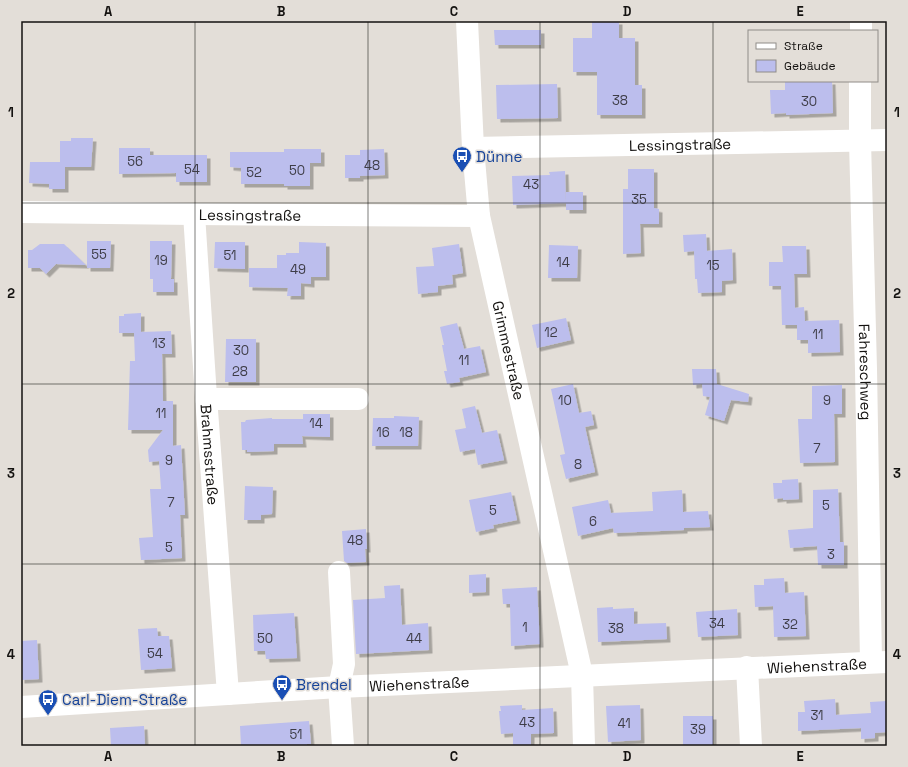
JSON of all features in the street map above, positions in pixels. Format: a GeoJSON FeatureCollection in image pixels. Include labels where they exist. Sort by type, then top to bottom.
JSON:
{"type":"FeatureCollection","features":[{"type":"Feature","properties":{"kind":"street","name":"Grimmestraße"},"geometry":{"type":"LineString","coordinates":[[467,21],[473,148],[480,216],[582,675]]}},
{"type":"Feature","properties":{"kind":"street","name":"Fahreschweg"},"geometry":{"type":"LineString","coordinates":[[860,82],[860,141],[866,369],[879,662]]}},
{"type":"Feature","properties":{"kind":"street","name":"Lessingstraße"},"geometry":{"type":"LineString","coordinates":[[473,148],[887,140]]}},
{"type":"Feature","properties":{"kind":"street","name":"Lessingstraße"},"geometry":{"type":"LineString","coordinates":[[21,212],[480,216]]}},
{"type":"Feature","properties":{"kind":"street","name":"Brahmsstraße"},"geometry":{"type":"LineString","coordinates":[[194,214],[228,694]]}},
{"type":"Feature","properties":{"kind":"street"},"geometry":{"type":"LineString","coordinates":[[206,399],[358,399]]}},
{"type":"Feature","properties":{"kind":"street"},"geometry":{"type":"LineString","coordinates":[[339,572],[344,664],[339,687],[343,746]]}},
{"type":"Feature","properties":{"kind":"street","name":"Wiehenstraße"},"geometry":{"type":"LineString","coordinates":[[21,707],[339,687],[879,662]]}},
{"type":"Feature","properties":{"kind":"street","name":"Wiehenstraße"},"geometry":{"type":"LineString","coordinates":[[747,667],[751,746]]}},
{"type":"Feature","properties":{"kind":"street"},"geometry":{"type":"LineString","coordinates":[[582,675],[584,746]]}},
{"type":"Feature","properties":{"kind":"building"},"geometry":{"type":"Polygon","coordinates":[[[592,21],[619,21],[619,38],[635,38],[635,85],[642,85],[642,115],[597,115],[597,72],[573,72],[573,38],[592,38],[592,21]]]}},
{"type":"Feature","properties":{"kind":"building"},"geometry":{"type":"Polygon","coordinates":[[[494,30],[541,30],[541,45],[495,45],[494,30]]]}},
{"type":"Feature","properties":{"kind":"building"},"geometry":{"type":"Polygon","coordinates":[[[785,82],[832,82],[833,113],[786,115],[786,113],[771,114],[770,90],[785,90],[785,82]]]}},
{"type":"Feature","properties":{"kind":"building"},"geometry":{"type":"Polygon","coordinates":[[[557,84],[558,118],[497,119],[496,85],[557,84]]]}},
{"type":"Feature","properties":{"kind":"building"},"geometry":{"type":"Polygon","coordinates":[[[71,138],[93,138],[91,167],[65,167],[65,189],[49,189],[49,184],[29,183],[30,162],[60,162],[60,141],[71,141],[71,138]]]}},
{"type":"Feature","properties":{"kind":"building"},"geometry":{"type":"Polygon","coordinates":[[[119,148],[150,148],[150,155],[207,155],[207,182],[176,182],[176,173],[119,174],[119,148]]]}},
{"type":"Feature","properties":{"kind":"building"},"geometry":{"type":"Polygon","coordinates":[[[284,149],[321,149],[321,163],[310,163],[310,186],[284,186],[284,184],[241,184],[241,168],[230,167],[230,152],[284,152],[284,149]]]}},
{"type":"Feature","properties":{"kind":"building"},"geometry":{"type":"Polygon","coordinates":[[[384,149],[385,175],[345,178],[345,155],[360,155],[360,150],[384,149]]]}},
{"type":"Feature","properties":{"kind":"building"},"geometry":{"type":"Polygon","coordinates":[[[628,169],[654,169],[654,208],[659,209],[659,224],[640,224],[641,253],[623,254],[623,189],[628,189],[628,169]]]}},
{"type":"Feature","properties":{"kind":"building"},"geometry":{"type":"Polygon","coordinates":[[[565,171],[566,203],[513,205],[512,176],[550,175],[549,172],[565,171]]]}},
{"type":"Feature","properties":{"kind":"building"},"geometry":{"type":"Polygon","coordinates":[[[566,192],[583,192],[583,210],[566,210],[566,192]]]}},
{"type":"Feature","properties":{"kind":"building"},"geometry":{"type":"Polygon","coordinates":[[[706,234],[707,251],[732,249],[733,280],[722,281],[722,292],[698,293],[697,279],[695,279],[694,251],[684,252],[683,235],[706,234]]]}},
{"type":"Feature","properties":{"kind":"building"},"geometry":{"type":"Polygon","coordinates":[[[87,241],[111,241],[110,268],[87,268],[87,241]]]}},
{"type":"Feature","properties":{"kind":"building"},"geometry":{"type":"Polygon","coordinates":[[[150,241],[172,241],[171,279],[174,279],[174,292],[153,292],[153,279],[150,279],[150,241]]]}},
{"type":"Feature","properties":{"kind":"building"},"geometry":{"type":"Polygon","coordinates":[[[215,242],[245,242],[245,269],[214,268],[215,242]]]}},
{"type":"Feature","properties":{"kind":"building"},"geometry":{"type":"Polygon","coordinates":[[[299,242],[326,243],[326,277],[311,277],[311,284],[301,283],[301,296],[287,296],[288,288],[249,287],[249,268],[277,268],[277,255],[299,253],[299,242]]]}},
{"type":"Feature","properties":{"kind":"building"},"geometry":{"type":"Polygon","coordinates":[[[40,244],[64,244],[86,265],[56,264],[46,274],[40,268],[28,268],[28,250],[32,250],[40,244]]]}},
{"type":"Feature","properties":{"kind":"building"},"geometry":{"type":"Polygon","coordinates":[[[459,244],[463,273],[452,275],[453,284],[438,286],[438,292],[418,294],[416,267],[434,266],[432,248],[459,244]]]}},
{"type":"Feature","properties":{"kind":"building"},"geometry":{"type":"Polygon","coordinates":[[[549,245],[578,246],[577,278],[548,278],[549,245]]]}},
{"type":"Feature","properties":{"kind":"building"},"geometry":{"type":"Polygon","coordinates":[[[782,246],[806,246],[807,274],[794,274],[795,308],[804,307],[805,321],[839,320],[840,352],[808,353],[808,340],[797,340],[797,325],[782,325],[781,286],[769,286],[769,262],[783,262],[782,246]]]}},
{"type":"Feature","properties":{"kind":"building"},"geometry":{"type":"Polygon","coordinates":[[[141,313],[141,332],[171,331],[172,354],[162,354],[163,401],[173,401],[173,446],[181,445],[185,515],[180,515],[182,558],[141,560],[139,538],[153,537],[150,489],[161,489],[159,461],[149,462],[148,450],[163,430],[128,430],[130,361],[135,361],[134,333],[119,333],[119,316],[124,316],[124,314],[141,313]]]}},
{"type":"Feature","properties":{"kind":"building"},"geometry":{"type":"Polygon","coordinates":[[[566,318],[571,340],[537,348],[532,325],[566,318]]]}},
{"type":"Feature","properties":{"kind":"building"},"geometry":{"type":"Polygon","coordinates":[[[457,323],[464,349],[480,346],[486,372],[459,378],[460,382],[447,384],[444,371],[447,371],[442,345],[444,345],[440,327],[457,323]]]}},
{"type":"Feature","properties":{"kind":"building"},"geometry":{"type":"Polygon","coordinates":[[[226,339],[256,339],[256,382],[225,382],[226,339]]]}},
{"type":"Feature","properties":{"kind":"building"},"geometry":{"type":"Polygon","coordinates":[[[692,369],[716,369],[717,384],[749,394],[748,402],[731,400],[724,421],[705,415],[710,397],[703,396],[702,384],[693,385],[692,369]]]}},
{"type":"Feature","properties":{"kind":"building"},"geometry":{"type":"Polygon","coordinates":[[[573,384],[579,413],[591,411],[594,425],[585,427],[595,472],[566,479],[560,455],[565,454],[551,389],[573,384]]]}},
{"type":"Feature","properties":{"kind":"building"},"geometry":{"type":"Polygon","coordinates":[[[842,385],[842,414],[834,414],[835,462],[800,463],[798,419],[812,419],[812,386],[842,385]]]}},
{"type":"Feature","properties":{"kind":"building"},"geometry":{"type":"Polygon","coordinates":[[[475,406],[482,433],[497,430],[504,460],[478,465],[475,449],[460,452],[455,430],[466,428],[462,409],[475,406]]]}},
{"type":"Feature","properties":{"kind":"building"},"geometry":{"type":"Polygon","coordinates":[[[303,414],[330,414],[330,437],[302,436],[303,444],[274,444],[274,451],[247,452],[247,450],[242,450],[241,422],[245,422],[246,420],[272,418],[303,419],[303,414]]]}},
{"type":"Feature","properties":{"kind":"building"},"geometry":{"type":"Polygon","coordinates":[[[394,416],[419,417],[418,446],[372,446],[373,418],[394,418],[394,416]]]}},
{"type":"Feature","properties":{"kind":"building"},"geometry":{"type":"Polygon","coordinates":[[[798,479],[799,499],[774,499],[773,483],[782,483],[782,480],[798,479]]]}},
{"type":"Feature","properties":{"kind":"building"},"geometry":{"type":"Polygon","coordinates":[[[245,486],[273,487],[272,514],[261,515],[261,520],[244,520],[245,486]]]}},
{"type":"Feature","properties":{"kind":"building"},"geometry":{"type":"Polygon","coordinates":[[[838,489],[840,542],[844,542],[844,565],[818,565],[817,546],[790,548],[788,530],[813,528],[813,490],[838,489]]]}},
{"type":"Feature","properties":{"kind":"building"},"geometry":{"type":"Polygon","coordinates":[[[682,490],[683,512],[708,511],[710,527],[684,528],[684,530],[614,533],[613,528],[578,536],[572,507],[608,500],[611,513],[653,511],[652,492],[682,490]]]}},
{"type":"Feature","properties":{"kind":"building"},"geometry":{"type":"Polygon","coordinates":[[[511,492],[517,520],[493,525],[494,528],[476,532],[469,500],[511,492]]]}},
{"type":"Feature","properties":{"kind":"building"},"geometry":{"type":"Polygon","coordinates":[[[366,529],[366,562],[347,563],[344,561],[342,531],[366,529]]]}},
{"type":"Feature","properties":{"kind":"building"},"geometry":{"type":"Polygon","coordinates":[[[486,574],[486,592],[469,593],[469,575],[486,574]]]}},
{"type":"Feature","properties":{"kind":"building"},"geometry":{"type":"Polygon","coordinates":[[[784,578],[785,593],[804,592],[806,636],[774,637],[773,606],[755,607],[754,585],[764,585],[764,579],[784,578]]]}},
{"type":"Feature","properties":{"kind":"building"},"geometry":{"type":"Polygon","coordinates":[[[400,585],[402,625],[428,623],[429,650],[356,654],[353,600],[385,598],[384,586],[400,585]]]}},
{"type":"Feature","properties":{"kind":"building"},"geometry":{"type":"Polygon","coordinates":[[[537,587],[540,644],[511,646],[510,604],[503,604],[502,589],[537,587]]]}},
{"type":"Feature","properties":{"kind":"building"},"geometry":{"type":"Polygon","coordinates":[[[613,607],[613,609],[634,608],[634,624],[666,623],[667,639],[598,642],[597,608],[613,607]]]}},
{"type":"Feature","properties":{"kind":"building"},"geometry":{"type":"Polygon","coordinates":[[[737,609],[738,635],[698,637],[696,612],[737,609]]]}},
{"type":"Feature","properties":{"kind":"building"},"geometry":{"type":"Polygon","coordinates":[[[294,613],[297,658],[266,659],[265,651],[254,651],[253,615],[294,613]]]}},
{"type":"Feature","properties":{"kind":"building"},"geometry":{"type":"Polygon","coordinates":[[[157,628],[158,636],[169,636],[172,668],[141,670],[138,629],[157,628]]]}},
{"type":"Feature","properties":{"kind":"building"},"geometry":{"type":"Polygon","coordinates":[[[37,640],[39,679],[21,680],[21,641],[37,640]]]}},
{"type":"Feature","properties":{"kind":"building"},"geometry":{"type":"Polygon","coordinates":[[[835,699],[836,715],[871,713],[870,702],[887,701],[887,732],[875,733],[875,738],[861,739],[861,728],[798,731],[798,712],[805,712],[804,701],[835,699]]]}},
{"type":"Feature","properties":{"kind":"building"},"geometry":{"type":"Polygon","coordinates":[[[522,705],[522,710],[553,708],[554,733],[531,734],[531,746],[513,746],[513,733],[501,734],[500,706],[522,705]]]}},
{"type":"Feature","properties":{"kind":"building"},"geometry":{"type":"Polygon","coordinates":[[[640,705],[641,740],[608,742],[606,706],[640,705]]]}},
{"type":"Feature","properties":{"kind":"building"},"geometry":{"type":"Polygon","coordinates":[[[683,716],[713,716],[713,746],[683,746],[683,716]]]}},
{"type":"Feature","properties":{"kind":"building"},"geometry":{"type":"Polygon","coordinates":[[[309,721],[311,744],[307,744],[307,746],[241,746],[240,726],[309,721]]]}},
{"type":"Feature","properties":{"kind":"building"},"geometry":{"type":"Polygon","coordinates":[[[144,726],[145,746],[111,746],[110,728],[144,726]]]}},
{"type":"Feature","properties":{"kind":"place","name":"Dünne"},"geometry":{"type":"Point","coordinates":[462,173]}},
{"type":"Feature","properties":{"kind":"place","name":"Brendel"},"geometry":{"type":"Point","coordinates":[282,701]}},
{"type":"Feature","properties":{"kind":"place","name":"Carl-Diem-Straße"},"geometry":{"type":"Point","coordinates":[48,716]}}]}
